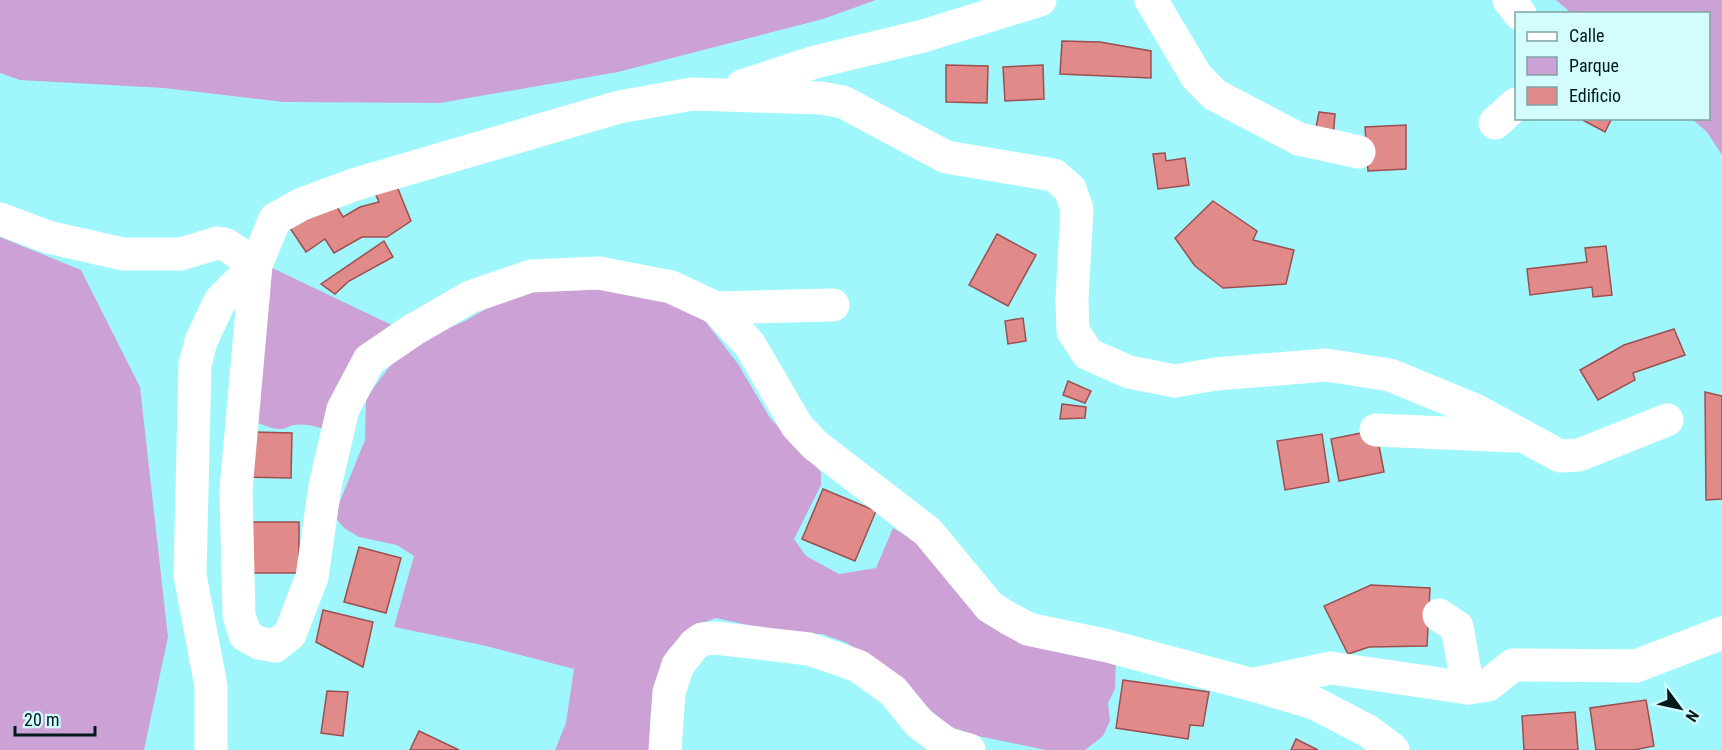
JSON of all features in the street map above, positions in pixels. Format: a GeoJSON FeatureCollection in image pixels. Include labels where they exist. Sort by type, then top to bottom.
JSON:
{"type":"FeatureCollection","features":[{"type":"Feature","properties":{"kind":"street"},"geometry":{"type":"LineString","coordinates":[[720,93],[815,63],[923,36],[1040,0]]}},
{"type":"Feature","properties":{"kind":"street"},"geometry":{"type":"LineString","coordinates":[[1151,0],[1197,77],[1215,95],[1299,139],[1359,152]]}},
{"type":"Feature","properties":{"kind":"street"},"geometry":{"type":"LineString","coordinates":[[1509,0],[1518,12]]}},
{"type":"Feature","properties":{"kind":"street"},"geometry":{"type":"LineString","coordinates":[[1393,750],[1368,731],[1314,703],[1253,684],[1108,646],[1028,629],[990,607],[928,532],[815,445],[797,426],[750,345],[717,308],[671,287],[599,273],[531,276],[470,297],[413,330],[369,360],[343,409],[325,486],[312,578],[290,634],[275,646],[259,643],[245,635],[239,615],[236,490],[256,265],[275,219],[302,204],[356,184],[619,107],[692,94],[720,93],[821,98],[843,102],[946,158],[1054,175],[1070,189],[1077,209],[1072,300],[1073,332],[1088,354],[1129,372],[1175,381],[1215,374],[1326,365],[1390,375],[1474,410],[1560,456],[1579,455],[1666,420]]}},
{"type":"Feature","properties":{"kind":"street"},"geometry":{"type":"LineString","coordinates":[[0,219],[48,237],[123,254],[181,254],[216,243],[225,244],[256,265]]}},
{"type":"Feature","properties":{"kind":"street"},"geometry":{"type":"LineString","coordinates":[[211,750],[211,686],[190,575],[195,365],[201,341],[220,301],[256,265]]}},
{"type":"Feature","properties":{"kind":"street"},"geometry":{"type":"LineString","coordinates":[[717,308],[833,305]]}},
{"type":"Feature","properties":{"kind":"street"},"geometry":{"type":"LineString","coordinates":[[1376,430],[1524,436]]}},
{"type":"Feature","properties":{"kind":"street"},"geometry":{"type":"LineString","coordinates":[[1439,615],[1457,627],[1468,688]]}},
{"type":"Feature","properties":{"kind":"street"},"geometry":{"type":"LineString","coordinates":[[1253,684],[1331,668],[1468,688],[1488,685],[1513,665],[1636,666],[1722,633]]}},
{"type":"Feature","properties":{"kind":"street"},"geometry":{"type":"LineString","coordinates":[[665,750],[669,692],[678,665],[694,645],[702,639],[715,638],[809,649],[858,666],[893,691],[919,723],[947,744],[969,750]]}},
{"type":"Feature","properties":{"kind":"green space"},"geometry":{"type":"Polygon","coordinates":[[[0,0],[876,0],[823,19],[618,72],[440,103],[283,102],[164,88],[20,80],[0,73],[0,0]]]}},
{"type":"Feature","properties":{"kind":"green space"},"geometry":{"type":"Polygon","coordinates":[[[1556,0],[1722,0],[1722,155],[1707,132],[1693,120],[1710,120],[1710,12],[1570,12],[1556,0]]]}},
{"type":"Feature","properties":{"kind":"green space"},"geometry":{"type":"Polygon","coordinates":[[[0,237],[81,270],[140,387],[168,637],[144,750],[0,750],[0,237]]]}},
{"type":"Feature","properties":{"kind":"green space"},"geometry":{"type":"Polygon","coordinates":[[[264,264],[396,327],[327,430],[302,425],[276,429],[248,421],[264,264]]]}},
{"type":"Feature","properties":{"kind":"green space"},"geometry":{"type":"Polygon","coordinates":[[[559,287],[649,293],[699,313],[738,364],[770,418],[821,472],[821,485],[794,539],[806,556],[839,574],[876,568],[893,528],[931,550],[948,572],[1116,659],[1115,689],[1108,703],[1110,721],[1103,736],[1085,750],[1046,750],[978,736],[948,726],[880,664],[847,643],[822,634],[789,634],[716,618],[693,626],[668,650],[651,708],[649,750],[555,750],[566,723],[574,669],[482,645],[394,627],[414,556],[397,545],[359,537],[344,528],[334,516],[365,440],[366,398],[393,362],[427,337],[465,321],[508,296],[559,287]]]}},
{"type":"Feature","properties":{"kind":"building"},"geometry":{"type":"Polygon","coordinates":[[[1062,41],[1100,42],[1151,51],[1151,78],[1060,74],[1062,41]]]}},
{"type":"Feature","properties":{"kind":"building"},"geometry":{"type":"Polygon","coordinates":[[[946,65],[988,66],[987,103],[946,102],[946,65]]]}},
{"type":"Feature","properties":{"kind":"building"},"geometry":{"type":"Polygon","coordinates":[[[1043,65],[1044,99],[1005,101],[1003,67],[1043,65]]]}},
{"type":"Feature","properties":{"kind":"building"},"geometry":{"type":"Polygon","coordinates":[[[1319,112],[1335,114],[1333,139],[1314,137],[1319,112]]]}},
{"type":"Feature","properties":{"kind":"building"},"geometry":{"type":"Polygon","coordinates":[[[1583,120],[1611,120],[1605,132],[1583,120]]]}},
{"type":"Feature","properties":{"kind":"building"},"geometry":{"type":"Polygon","coordinates":[[[1406,125],[1406,169],[1368,171],[1365,127],[1406,125]]]}},
{"type":"Feature","properties":{"kind":"building"},"geometry":{"type":"Polygon","coordinates":[[[1165,153],[1166,161],[1185,158],[1189,185],[1158,189],[1153,154],[1165,153]]]}},
{"type":"Feature","properties":{"kind":"building"},"geometry":{"type":"Polygon","coordinates":[[[394,179],[411,221],[387,237],[362,237],[334,253],[325,239],[306,252],[288,225],[336,205],[343,217],[360,207],[379,202],[372,186],[394,179]]]}},
{"type":"Feature","properties":{"kind":"building"},"geometry":{"type":"Polygon","coordinates":[[[1213,201],[1257,231],[1253,240],[1294,250],[1286,284],[1223,288],[1195,266],[1175,238],[1213,201]]]}},
{"type":"Feature","properties":{"kind":"building"},"geometry":{"type":"Polygon","coordinates":[[[997,234],[1036,255],[1008,306],[969,285],[997,234]]]}},
{"type":"Feature","properties":{"kind":"building"},"geometry":{"type":"Polygon","coordinates":[[[384,241],[393,257],[349,281],[335,294],[321,284],[384,241]]]}},
{"type":"Feature","properties":{"kind":"building"},"geometry":{"type":"Polygon","coordinates":[[[1606,246],[1612,295],[1593,297],[1592,287],[1530,295],[1527,269],[1587,262],[1585,248],[1606,246]]]}},
{"type":"Feature","properties":{"kind":"building"},"geometry":{"type":"Polygon","coordinates":[[[1023,318],[1026,341],[1008,344],[1005,321],[1023,318]]]}},
{"type":"Feature","properties":{"kind":"building"},"geometry":{"type":"Polygon","coordinates":[[[1674,329],[1685,355],[1633,373],[1635,380],[1598,400],[1580,370],[1624,345],[1674,329]]]}},
{"type":"Feature","properties":{"kind":"building"},"geometry":{"type":"Polygon","coordinates":[[[1068,381],[1091,391],[1085,403],[1063,395],[1068,381]]]}},
{"type":"Feature","properties":{"kind":"building"},"geometry":{"type":"Polygon","coordinates":[[[1705,392],[1722,396],[1722,499],[1706,500],[1705,392]]]}},
{"type":"Feature","properties":{"kind":"building"},"geometry":{"type":"Polygon","coordinates":[[[1062,404],[1086,407],[1085,418],[1060,419],[1062,404]]]}},
{"type":"Feature","properties":{"kind":"building"},"geometry":{"type":"Polygon","coordinates":[[[1376,430],[1384,472],[1339,481],[1331,439],[1376,430]]]}},
{"type":"Feature","properties":{"kind":"building"},"geometry":{"type":"Polygon","coordinates":[[[249,432],[292,433],[291,478],[248,477],[249,432]]]}},
{"type":"Feature","properties":{"kind":"building"},"geometry":{"type":"Polygon","coordinates":[[[1322,434],[1329,482],[1285,490],[1277,441],[1322,434]]]}},
{"type":"Feature","properties":{"kind":"building"},"geometry":{"type":"Polygon","coordinates":[[[823,489],[876,511],[855,561],[802,539],[823,489]]]}},
{"type":"Feature","properties":{"kind":"building"},"geometry":{"type":"Polygon","coordinates":[[[244,522],[299,522],[299,573],[244,573],[244,522]]]}},
{"type":"Feature","properties":{"kind":"building"},"geometry":{"type":"Polygon","coordinates":[[[359,547],[401,558],[386,613],[344,602],[359,547]]]}},
{"type":"Feature","properties":{"kind":"building"},"geometry":{"type":"Polygon","coordinates":[[[1371,585],[1430,588],[1427,646],[1369,647],[1348,654],[1324,606],[1371,585]]]}},
{"type":"Feature","properties":{"kind":"building"},"geometry":{"type":"Polygon","coordinates":[[[323,610],[373,622],[363,667],[316,642],[323,610]]]}},
{"type":"Feature","properties":{"kind":"building"},"geometry":{"type":"Polygon","coordinates":[[[1123,680],[1209,692],[1203,726],[1190,725],[1188,739],[1116,728],[1123,680]]]}},
{"type":"Feature","properties":{"kind":"building"},"geometry":{"type":"Polygon","coordinates":[[[327,691],[348,692],[343,736],[321,733],[327,691]]]}},
{"type":"Feature","properties":{"kind":"building"},"geometry":{"type":"Polygon","coordinates":[[[1646,700],[1654,746],[1634,750],[1596,750],[1590,708],[1646,700]]]}},
{"type":"Feature","properties":{"kind":"building"},"geometry":{"type":"Polygon","coordinates":[[[1575,712],[1578,750],[1524,750],[1522,716],[1575,712]]]}},
{"type":"Feature","properties":{"kind":"building"},"geometry":{"type":"Polygon","coordinates":[[[419,731],[459,750],[410,750],[419,731]]]}},
{"type":"Feature","properties":{"kind":"building"},"geometry":{"type":"Polygon","coordinates":[[[1296,739],[1318,750],[1291,750],[1296,739]]]}}]}
